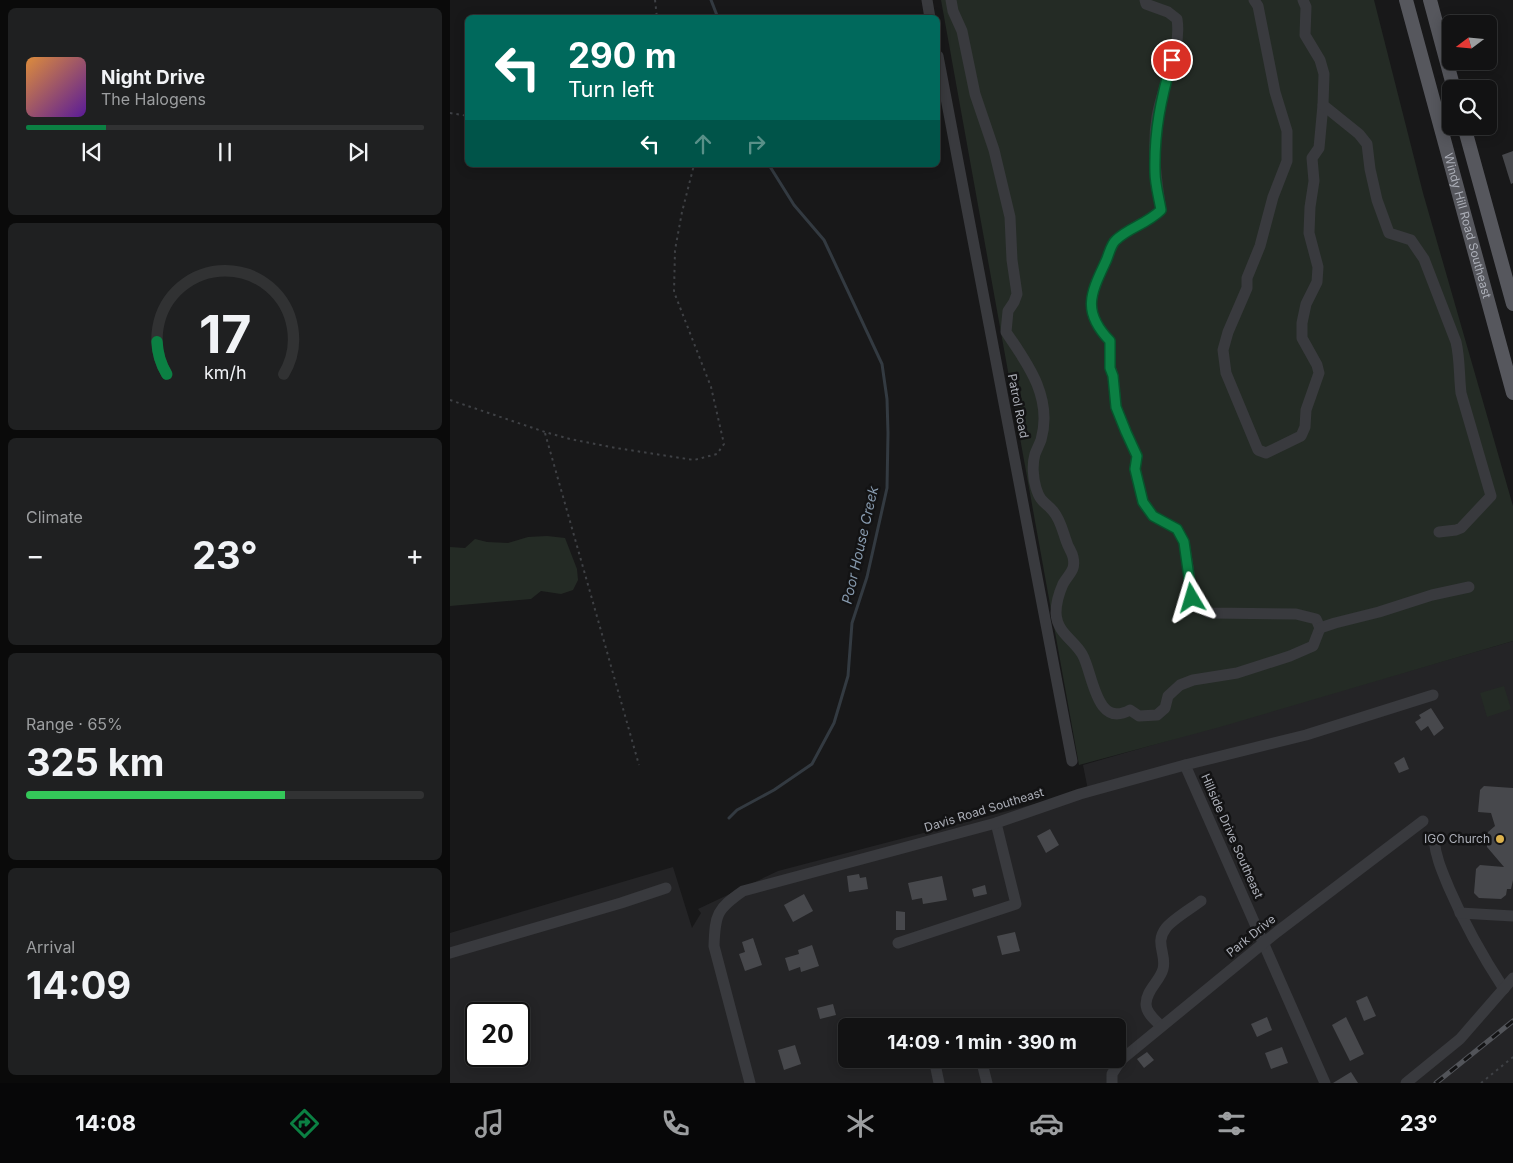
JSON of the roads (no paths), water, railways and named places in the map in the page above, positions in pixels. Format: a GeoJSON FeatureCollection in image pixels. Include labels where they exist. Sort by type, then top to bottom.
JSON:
{"type":"FeatureCollection","features":[{"type":"Feature","properties":{"kind":"main road","name":"Windy Hill Road Southeast"},"geometry":{"type":"LineString","coordinates":[[1406,0],[1513,393]]}},
{"type":"Feature","properties":{"kind":"main road"},"geometry":{"type":"LineString","coordinates":[[1430,0],[1452,80]]}},
{"type":"Feature","properties":{"kind":"main road","name":"Windy Hill Road Southeast"},"geometry":{"type":"LineString","coordinates":[[1466,135],[1513,304]]}},
{"type":"Feature","properties":{"kind":"street"},"geometry":{"type":"LineString","coordinates":[[927,0],[930,15]]}},
{"type":"Feature","properties":{"kind":"street"},"geometry":{"type":"LineString","coordinates":[[951,0],[953,11],[962,32],[975,94],[994,150],[1010,217],[1012,260],[1017,294],[1008,312],[1006,332],[1019,349],[1034,376],[1044,414],[1041,439],[1034,456],[1033,475],[1042,502],[1053,511],[1073,556],[1073,570],[1065,581],[1057,606],[1056,615],[1059,627],[1081,653],[1102,706],[1114,714],[1122,714],[1130,710],[1139,716],[1157,715],[1165,708],[1168,696],[1180,685],[1193,680],[1237,673],[1290,656],[1313,646],[1320,628],[1316,619],[1296,614],[1210,612],[1198,606],[1192,598],[1184,542],[1177,529],[1153,516],[1143,502],[1135,469],[1137,456],[1116,407],[1113,376],[1110,368],[1110,341],[1099,329],[1093,316],[1091,300],[1095,282],[1114,241],[1151,220],[1161,210],[1155,172],[1157,118],[1178,35],[1177,19],[1168,12],[1146,4],[1145,0]]}},
{"type":"Feature","properties":{"kind":"street"},"geometry":{"type":"LineString","coordinates":[[1254,0],[1258,6],[1274,92],[1287,130],[1287,161],[1273,197],[1260,246],[1247,278],[1247,288],[1228,332],[1223,350],[1226,373],[1244,417],[1258,450],[1266,453],[1301,436],[1305,427],[1306,410],[1319,373],[1317,365],[1302,338],[1302,323],[1306,304],[1317,282],[1318,267],[1309,232],[1314,181],[1312,158],[1319,148],[1324,74],[1320,60],[1306,35],[1306,7],[1304,0]]}},
{"type":"Feature","properties":{"kind":"street","name":"Patrol Road"},"geometry":{"type":"LineString","coordinates":[[940,67],[1072,761]]}},
{"type":"Feature","properties":{"kind":"street"},"geometry":{"type":"LineString","coordinates":[[1323,105],[1338,115],[1367,144],[1377,200],[1389,233],[1411,240],[1424,258],[1456,342],[1462,393],[1491,496],[1460,528],[1439,532]]}},
{"type":"Feature","properties":{"kind":"street"},"geometry":{"type":"LineString","coordinates":[[1320,628],[1335,622],[1378,612],[1432,595],[1469,587]]}},
{"type":"Feature","properties":{"kind":"street","name":"Davis Road Southeast"},"geometry":{"type":"LineString","coordinates":[[750,1083],[714,946],[718,912],[726,902],[743,891],[996,823],[1080,794],[1306,735],[1433,695]]}},
{"type":"Feature","properties":{"kind":"street","name":"Hillside Drive Southeast"},"geometry":{"type":"LineString","coordinates":[[1186,765],[1325,1083]]}},
{"type":"Feature","properties":{"kind":"street","name":"Park Drive"},"geometry":{"type":"LineString","coordinates":[[1112,1083],[1112,1074],[1121,1060],[1161,1026],[1264,943],[1423,821]]}},
{"type":"Feature","properties":{"kind":"street"},"geometry":{"type":"LineString","coordinates":[[898,943],[1016,904],[996,823]]}},
{"type":"Feature","properties":{"kind":"street"},"geometry":{"type":"LineString","coordinates":[[1434,840],[1436,856],[1460,913],[1483,957],[1504,989]]}},
{"type":"Feature","properties":{"kind":"street"},"geometry":{"type":"LineString","coordinates":[[450,953],[622,904],[666,888]]}},
{"type":"Feature","properties":{"kind":"street"},"geometry":{"type":"LineString","coordinates":[[1161,1026],[1149,1014],[1146,1004],[1163,970],[1164,960],[1160,945],[1166,928],[1201,901]]}},
{"type":"Feature","properties":{"kind":"street"},"geometry":{"type":"LineString","coordinates":[[1460,913],[1513,916]]}},
{"type":"Feature","properties":{"kind":"street"},"geometry":{"type":"LineString","coordinates":[[1406,1083],[1460,1040],[1513,978]]}},
{"type":"Feature","properties":{"kind":"street"},"geometry":{"type":"LineString","coordinates":[[936,1068],[939,1083]]}},
{"type":"Feature","properties":{"kind":"street"},"geometry":{"type":"LineString","coordinates":[[983,1068],[987,1083]]}},
{"type":"Feature","properties":{"kind":"waterway","name":"Poor House Creek"},"geometry":{"type":"LineString","coordinates":[[711,0],[717,15]]}},
{"type":"Feature","properties":{"kind":"waterway","name":"Poor House Creek"},"geometry":{"type":"LineString","coordinates":[[729,818],[737,810],[774,790],[812,764],[834,723],[848,676],[852,623],[867,577],[887,488],[887,399],[882,364],[824,240],[794,205],[770,167]]}},
{"type":"Feature","properties":{"kind":"railway"},"geometry":{"type":"LineString","coordinates":[[1436,1083],[1513,1021]]}},
{"type":"Feature","properties":{"kind":"place","name":"IGO Church"},"geometry":{"type":"Point","coordinates":[1500,839]}}]}
